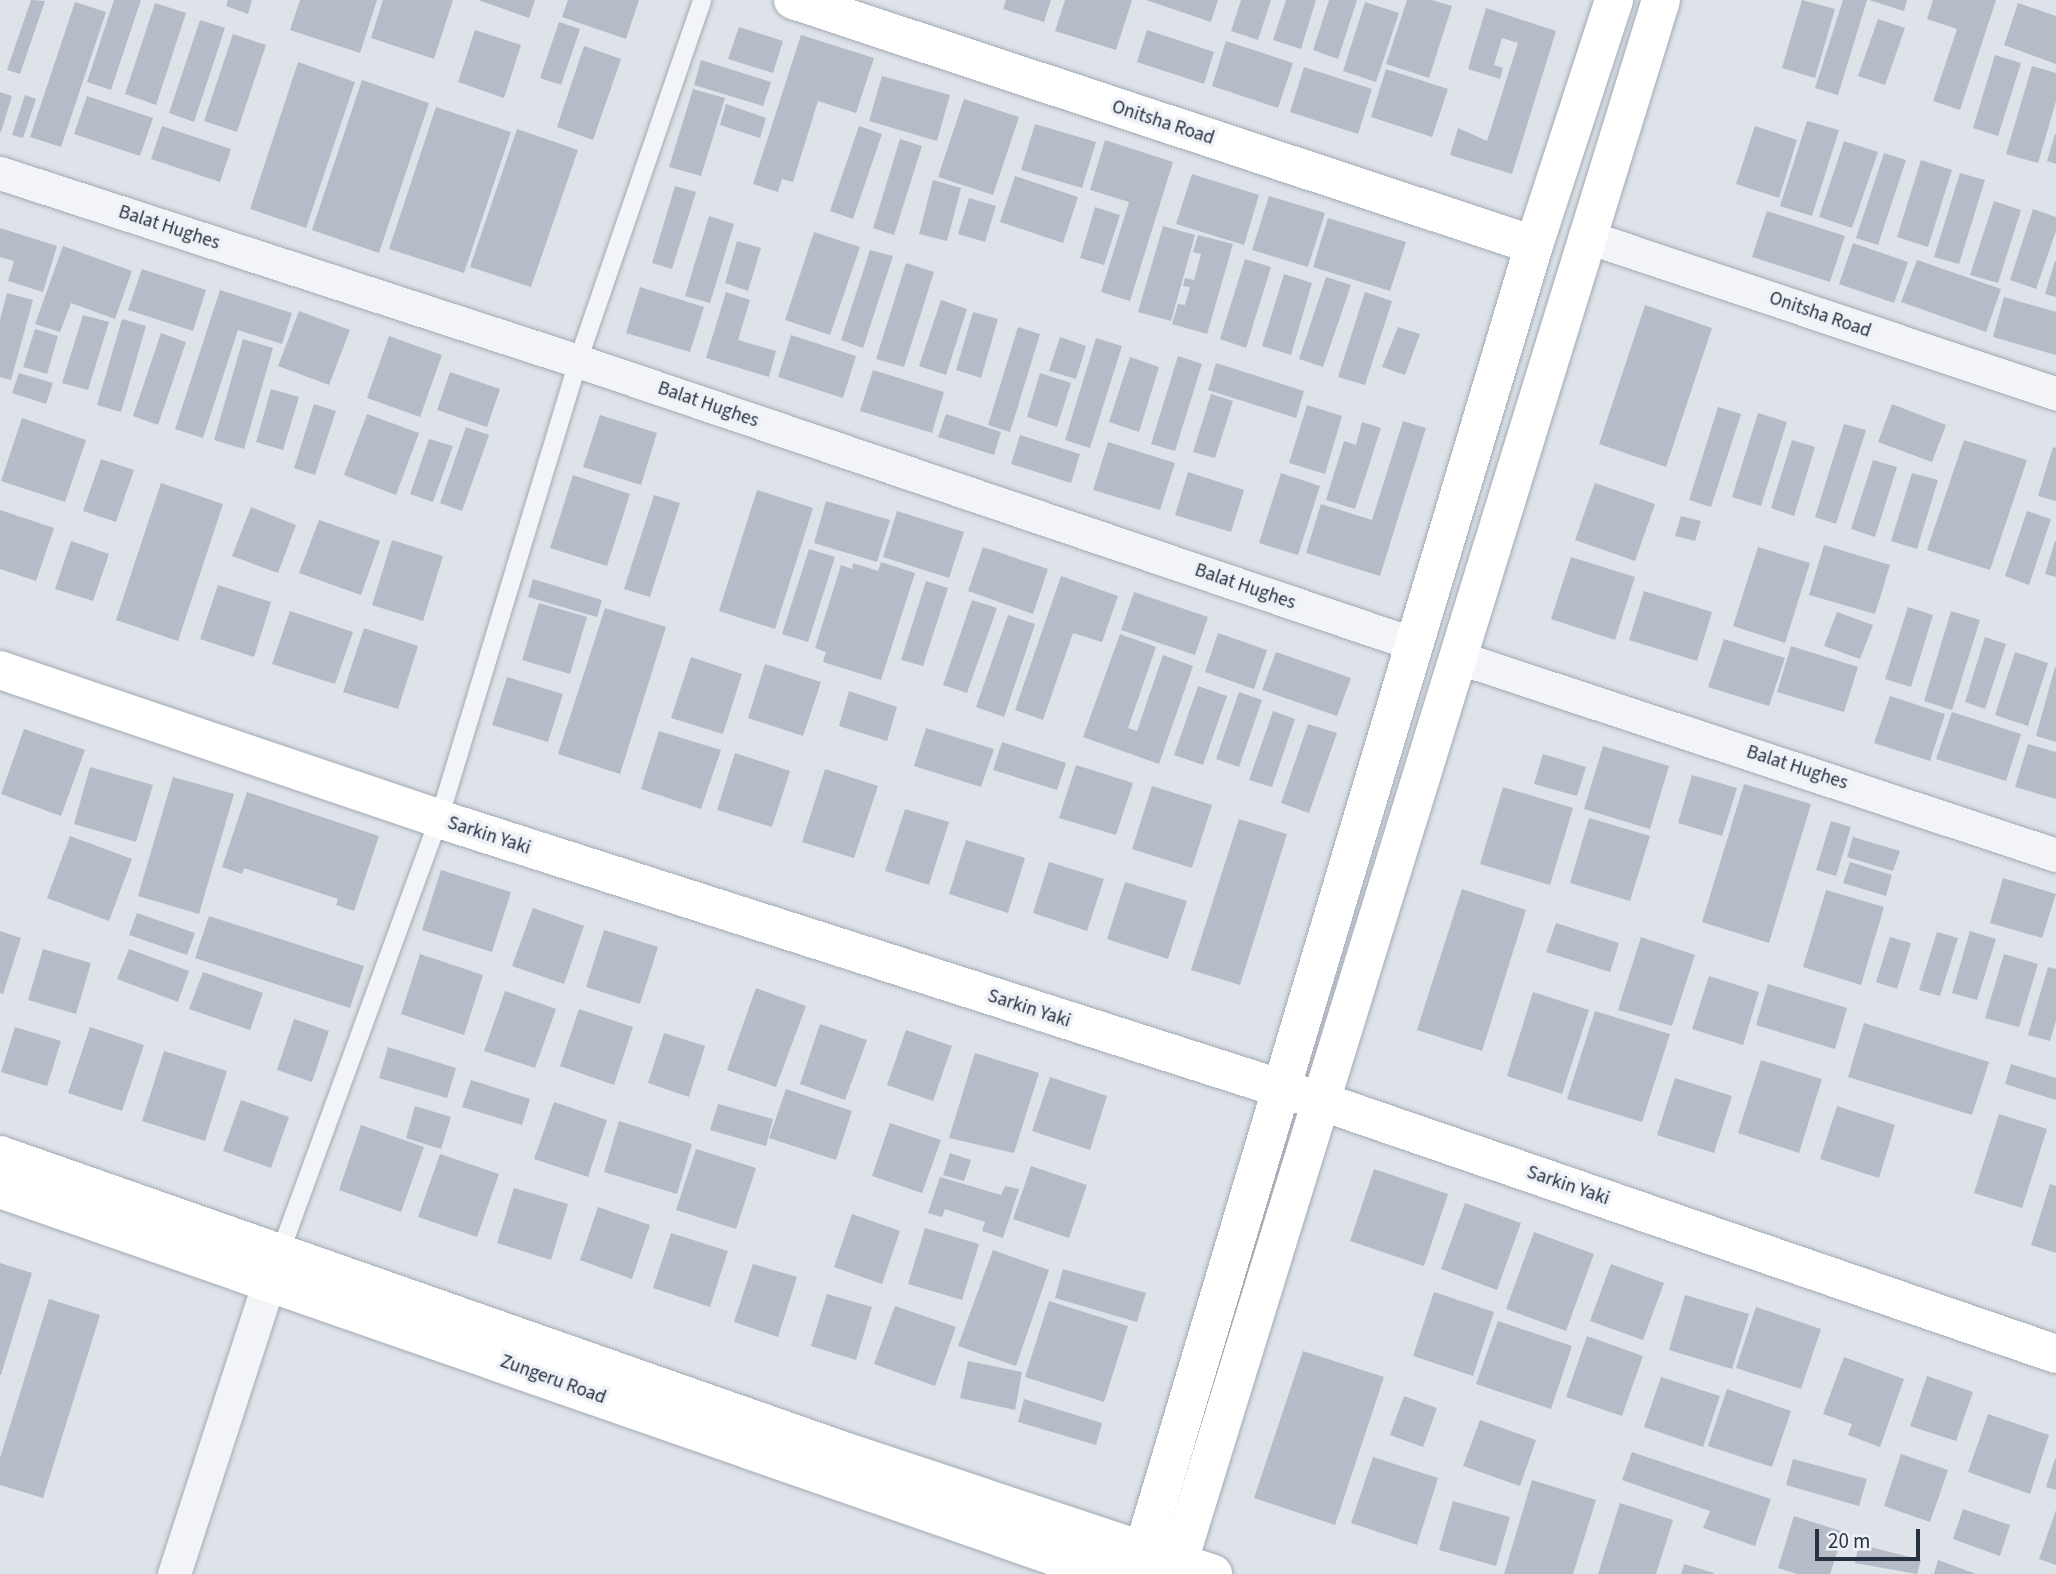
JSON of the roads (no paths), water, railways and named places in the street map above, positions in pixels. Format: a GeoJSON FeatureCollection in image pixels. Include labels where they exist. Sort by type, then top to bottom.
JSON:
{"type":"FeatureCollection","features":[{"type":"Feature","properties":{"kind":"street","name":"Onitsha Road"},"geometry":{"type":"LineString","coordinates":[[793,0],[1534,245]]}},
{"type":"Feature","properties":{"kind":"street"},"geometry":{"type":"LineString","coordinates":[[1169,1567],[1281,1089],[1534,245],[1614,0]]}},
{"type":"Feature","properties":{"kind":"street"},"geometry":{"type":"LineString","coordinates":[[1169,1567],[1323,1102],[1585,236],[1661,0]]}},
{"type":"Feature","properties":{"kind":"street","name":"Balat Hughes"},"geometry":{"type":"LineString","coordinates":[[0,173],[578,361],[1414,644]]}},
{"type":"Feature","properties":{"kind":"street","name":"Onitsha Road"},"geometry":{"type":"LineString","coordinates":[[1585,236],[2056,394]]}},
{"type":"Feature","properties":{"kind":"street","name":"Balat Hughes"},"geometry":{"type":"LineString","coordinates":[[1457,657],[2056,855]]}},
{"type":"Feature","properties":{"kind":"street","name":"Sarkin Yaki"},"geometry":{"type":"LineString","coordinates":[[0,670],[439,820],[1323,1102],[2056,1354]]}},
{"type":"Feature","properties":{"kind":"street"},"geometry":{"type":"LineString","coordinates":[[0,1155],[274,1267],[1169,1567]]}},
{"type":"Feature","properties":{"kind":"street","name":"Zungeru Road"},"geometry":{"type":"LineString","coordinates":[[0,1189],[274,1267],[1105,1574]]}},
{"type":"Feature","properties":{"kind":"street"},"geometry":{"type":"LineString","coordinates":[[174,1574],[274,1267]]}},
{"type":"Feature","properties":{"kind":"lane"},"geometry":{"type":"LineString","coordinates":[[274,1267],[439,820],[578,361],[702,0]]}}]}
